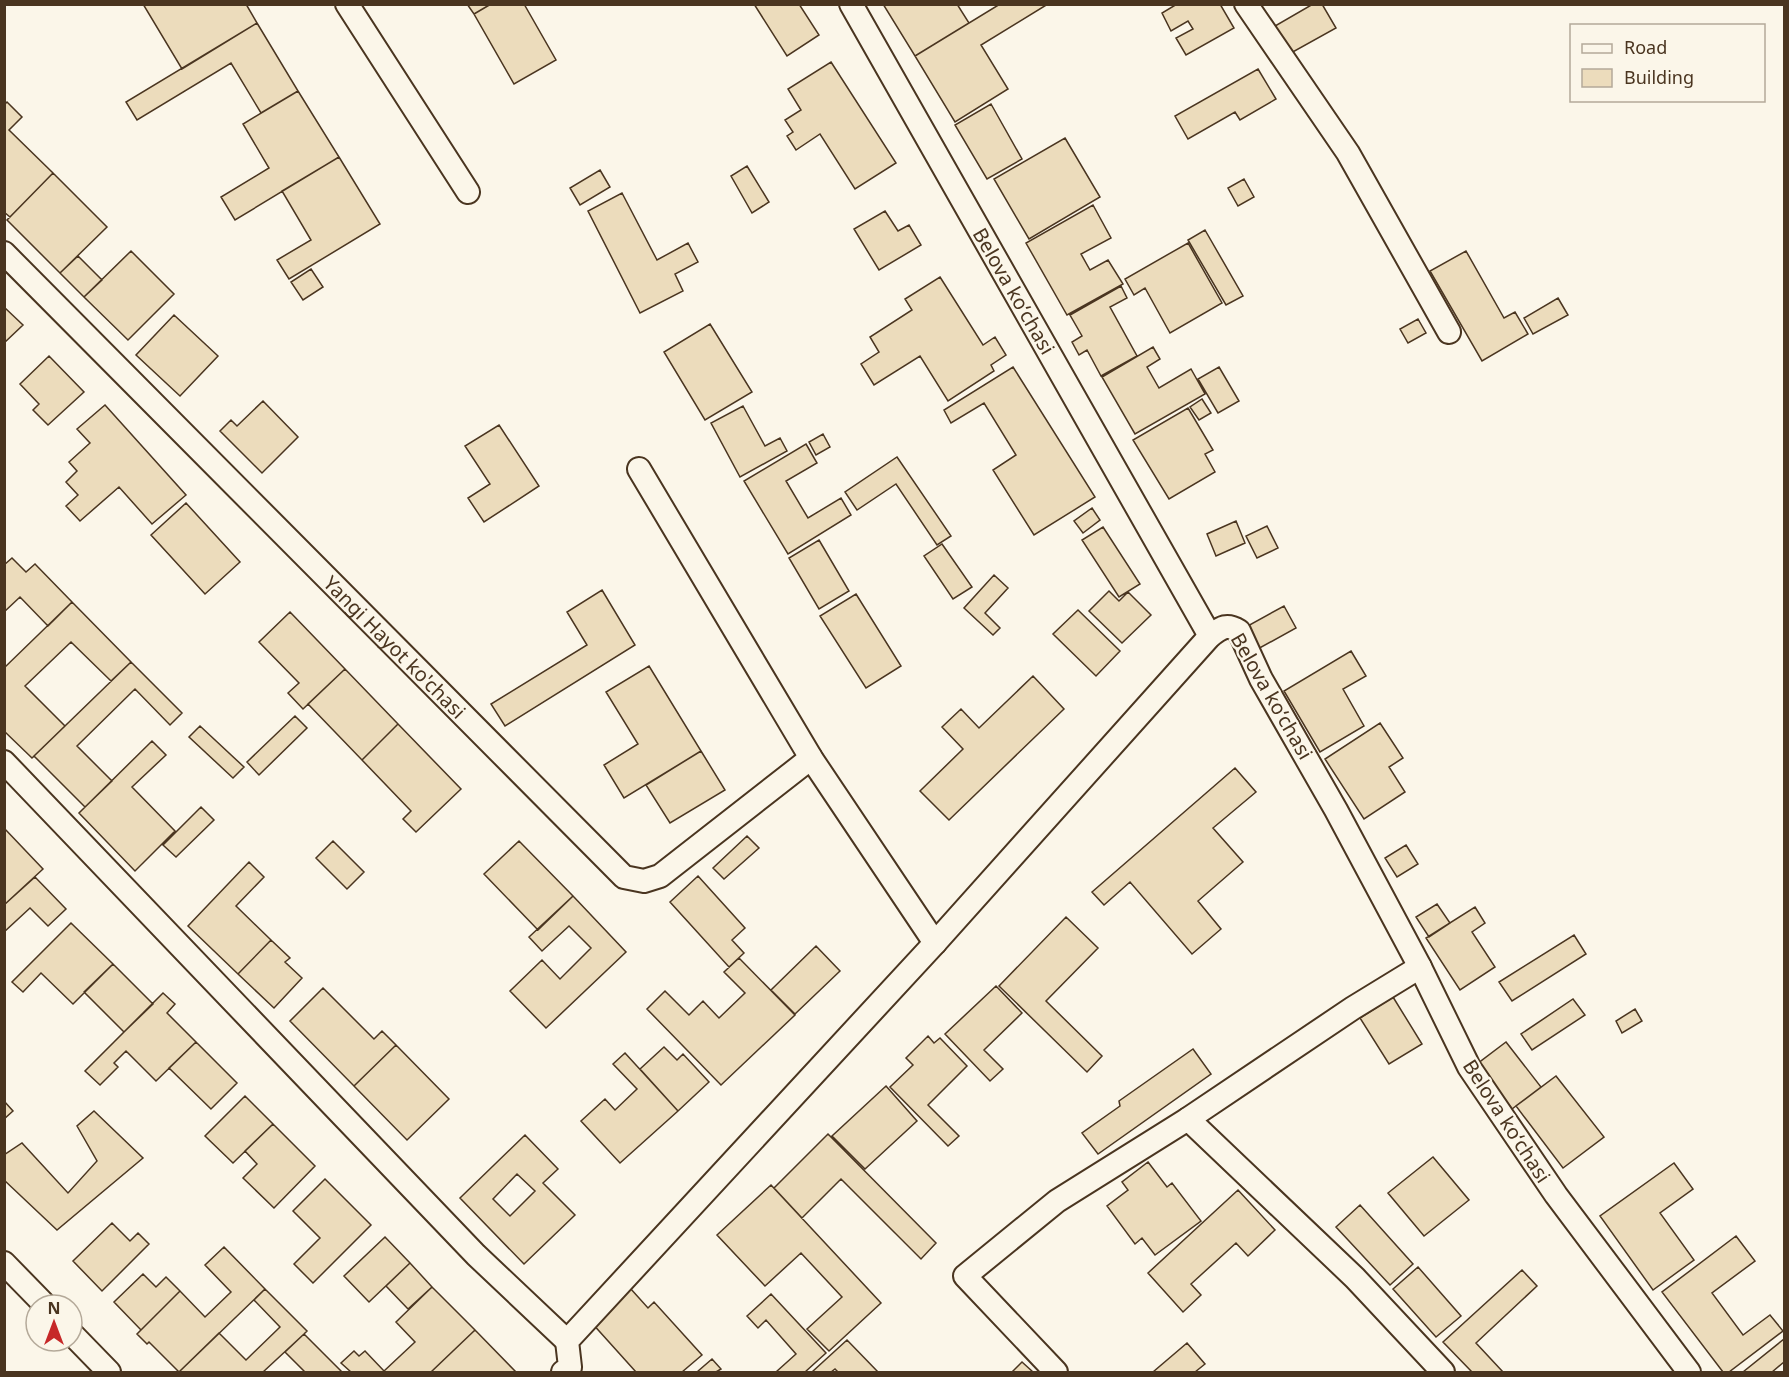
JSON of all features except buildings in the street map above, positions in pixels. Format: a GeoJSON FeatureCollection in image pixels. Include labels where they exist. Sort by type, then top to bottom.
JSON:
{"type":"FeatureCollection","features":[{"type":"Feature","properties":{"kind":"street"},"geometry":{"type":"LineString","coordinates":[[347,4],[468,192]]}},
{"type":"Feature","properties":{"kind":"street","name":"Belova koʻchasi"},"geometry":{"type":"LineString","coordinates":[[851,4],[1210,636],[1223,627],[1232,626],[1239,631],[1261,679],[1301,747],[1420,967],[1469,1067],[1556,1195],[1689,1372]]}},
{"type":"Feature","properties":{"kind":"street"},"geometry":{"type":"LineString","coordinates":[[1246,4],[1348,153],[1449,332]]}},
{"type":"Feature","properties":{"kind":"street","name":"Yangi Hayot ko'chasi"},"geometry":{"type":"LineString","coordinates":[[4,253],[624,877],[644,881],[660,876],[811,758]]}},
{"type":"Feature","properties":{"kind":"street"},"geometry":{"type":"LineString","coordinates":[[639,469],[811,758],[935,943]]}},
{"type":"Feature","properties":{"kind":"street"},"geometry":{"type":"LineString","coordinates":[[567,1341],[935,943],[1210,636]]}},
{"type":"Feature","properties":{"kind":"street"},"geometry":{"type":"LineString","coordinates":[[4,762],[476,1255],[567,1341],[569,1371]]}},
{"type":"Feature","properties":{"kind":"street"},"geometry":{"type":"LineString","coordinates":[[1056,1372],[965,1276],[1057,1200],[1188,1119],[1353,1008],[1420,967]]}},
{"type":"Feature","properties":{"kind":"street"},"geometry":{"type":"LineString","coordinates":[[1188,1119],[1355,1278],[1443,1372]]}},
{"type":"Feature","properties":{"kind":"street"},"geometry":{"type":"LineString","coordinates":[[4,1263],[33,1293]]}},
{"type":"Feature","properties":{"kind":"street"},"geometry":{"type":"LineString","coordinates":[[84,1346],[109,1372]]}}]}
